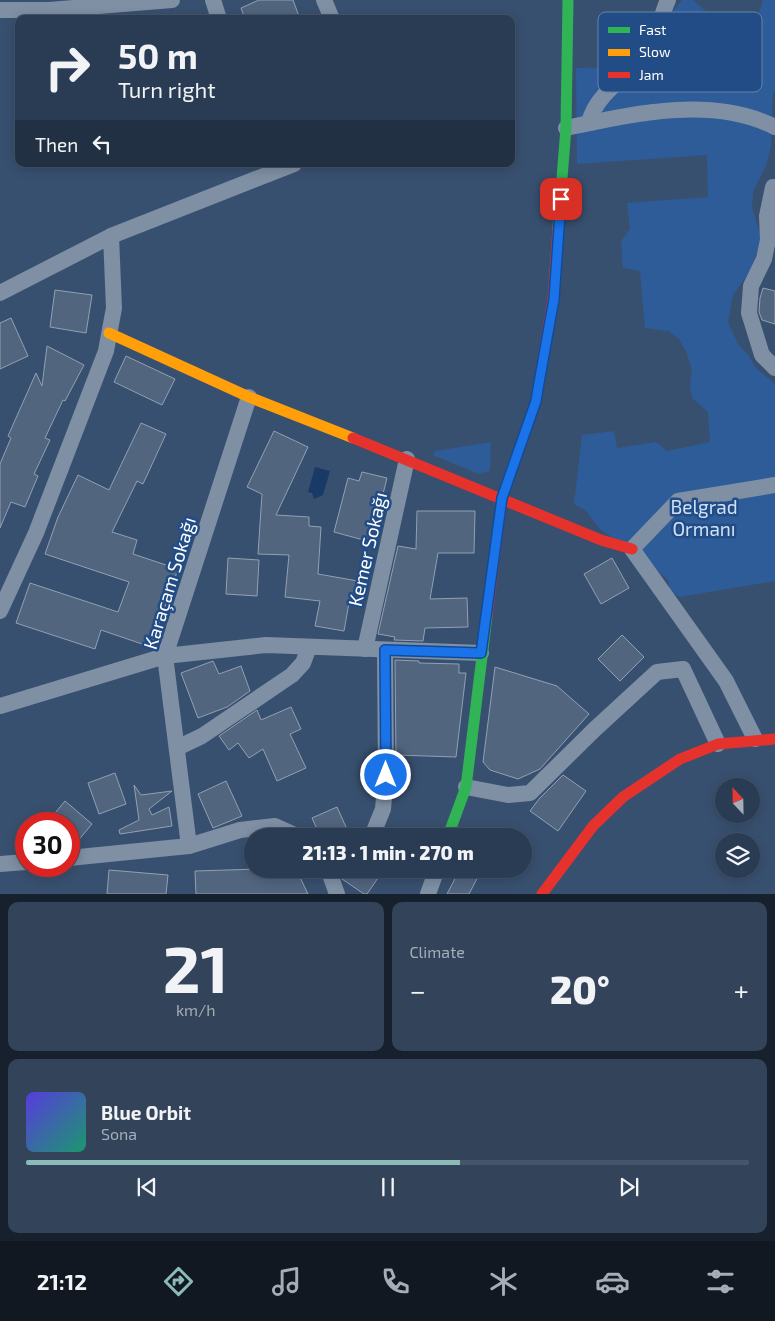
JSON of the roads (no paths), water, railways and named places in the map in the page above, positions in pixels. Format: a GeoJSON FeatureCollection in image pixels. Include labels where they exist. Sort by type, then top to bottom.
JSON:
{"type":"FeatureCollection","features":[{"type":"Feature","properties":{"kind":"street"},"geometry":{"type":"LineString","coordinates":[[0,10],[48,10],[172,0]]}},
{"type":"Feature","properties":{"kind":"street"},"geometry":{"type":"LineString","coordinates":[[212,0],[218,15]]}},
{"type":"Feature","properties":{"kind":"street"},"geometry":{"type":"LineString","coordinates":[[324,0],[330,15]]}},
{"type":"Feature","properties":{"kind":"street"},"geometry":{"type":"LineString","coordinates":[[451,828],[466,787],[481,653],[502,498],[536,401],[554,299],[566,128],[568,0]]}},
{"type":"Feature","properties":{"kind":"street"},"geometry":{"type":"LineString","coordinates":[[663,12],[668,0]]}},
{"type":"Feature","properties":{"kind":"street"},"geometry":{"type":"LineString","coordinates":[[589,123],[590,115],[599,100],[608,92]]}},
{"type":"Feature","properties":{"kind":"street"},"geometry":{"type":"LineString","coordinates":[[566,128],[661,111],[694,109],[718,110],[742,115],[775,127]]}},
{"type":"Feature","properties":{"kind":"street"},"geometry":{"type":"LineString","coordinates":[[0,293],[111,236],[274,168]]}},
{"type":"Feature","properties":{"kind":"street"},"geometry":{"type":"LineString","coordinates":[[773,186],[767,216],[768,240],[764,259],[751,286],[749,314],[762,355],[775,368]]}},
{"type":"Feature","properties":{"kind":"street"},"geometry":{"type":"LineString","coordinates":[[0,611],[36,533],[106,351],[114,308],[111,236]]}},
{"type":"Feature","properties":{"kind":"street"},"geometry":{"type":"LineString","coordinates":[[109,334],[249,397],[407,459],[601,540],[632,549],[726,681],[755,739]]}},
{"type":"Feature","properties":{"kind":"street","name":"Karaçam Sokağı"},"geometry":{"type":"LineString","coordinates":[[189,846],[165,656],[249,397]]}},
{"type":"Feature","properties":{"kind":"street","name":"Kemer Sokağı"},"geometry":{"type":"LineString","coordinates":[[365,649],[407,459]]}},
{"type":"Feature","properties":{"kind":"street"},"geometry":{"type":"LineString","coordinates":[[632,549],[678,501],[775,485]]}},
{"type":"Feature","properties":{"kind":"street"},"geometry":{"type":"LineString","coordinates":[[0,706],[165,656],[266,645],[481,653]]}},
{"type":"Feature","properties":{"kind":"street"},"geometry":{"type":"LineString","coordinates":[[177,748],[202,736],[292,675],[303,663],[310,647]]}},
{"type":"Feature","properties":{"kind":"street"},"geometry":{"type":"LineString","coordinates":[[375,828],[383,809],[386,775],[385,650]]}},
{"type":"Feature","properties":{"kind":"street"},"geometry":{"type":"LineString","coordinates":[[466,787],[508,795],[530,793],[657,672],[683,669],[718,744]]}},
{"type":"Feature","properties":{"kind":"street"},"geometry":{"type":"LineString","coordinates":[[542,894],[593,826],[623,796],[680,759],[718,744],[775,738]]}},
{"type":"Feature","properties":{"kind":"street"},"geometry":{"type":"LineString","coordinates":[[258,828],[275,826],[279,828]]}},
{"type":"Feature","properties":{"kind":"street"},"geometry":{"type":"LineString","coordinates":[[80,857],[189,846],[244,830]]}},
{"type":"Feature","properties":{"kind":"street"},"geometry":{"type":"LineString","coordinates":[[0,864],[15,863]]}},
{"type":"Feature","properties":{"kind":"street"},"geometry":{"type":"LineString","coordinates":[[331,878],[337,894]]}},
{"type":"Feature","properties":{"kind":"street"},"geometry":{"type":"LineString","coordinates":[[428,894],[434,878]]}},
{"type":"Feature","properties":{"kind":"park label","name":"Belgrad Ormanı"},"geometry":{"type":"Point","coordinates":[704,517]}}]}
